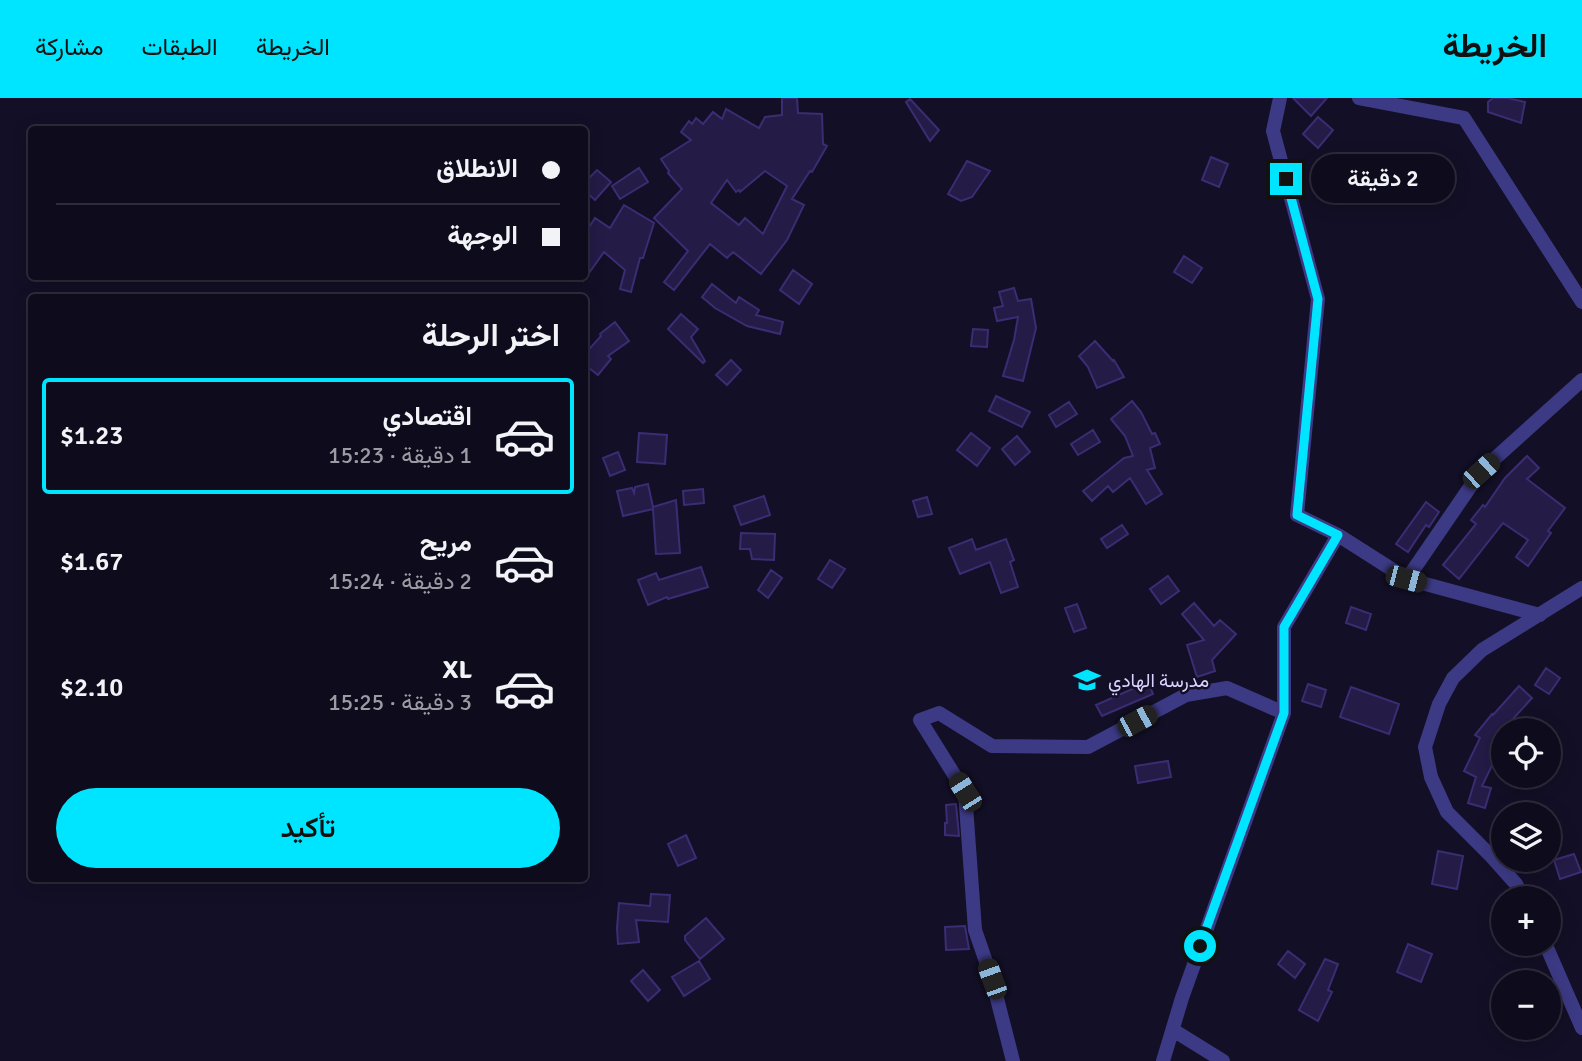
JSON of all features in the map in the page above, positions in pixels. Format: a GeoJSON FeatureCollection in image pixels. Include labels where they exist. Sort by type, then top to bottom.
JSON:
{"type":"FeatureCollection","features":[{"type":"Feature","properties":{"kind":"street"},"geometry":{"type":"LineString","coordinates":[[1280,98],[1273,131],[1318,299],[1297,515],[1338,535],[1406,579],[1539,615]]}},
{"type":"Feature","properties":{"kind":"street"},"geometry":{"type":"LineString","coordinates":[[1359,98],[1464,118],[1582,302]]}},
{"type":"Feature","properties":{"kind":"street"},"geometry":{"type":"LineString","coordinates":[[1406,579],[1481,471],[1582,380]]}},
{"type":"Feature","properties":{"kind":"street"},"geometry":{"type":"LineString","coordinates":[[1163,1061],[1182,998],[1284,713],[1284,627],[1338,535]]}},
{"type":"Feature","properties":{"kind":"street"},"geometry":{"type":"LineString","coordinates":[[1517,886],[1447,812],[1431,777],[1426,747],[1439,704],[1453,678],[1482,650],[1582,587]]}},
{"type":"Feature","properties":{"kind":"street"},"geometry":{"type":"LineString","coordinates":[[1013,1061],[992,979],[975,930],[965,792],[920,720],[939,713],[992,746],[1088,747],[1186,695],[1227,688],[1284,713]]}},
{"type":"Feature","properties":{"kind":"street"},"geometry":{"type":"LineString","coordinates":[[1551,956],[1582,1028]]}},
{"type":"Feature","properties":{"kind":"street"},"geometry":{"type":"LineString","coordinates":[[1173,1030],[1223,1061]]}},
{"type":"Feature","properties":{"kind":"building"},"geometry":{"type":"Polygon","coordinates":[[[782,98],[797,98],[798,113],[822,114],[823,144],[827,146],[792,199],[804,205],[787,240],[761,274],[733,252],[727,258],[710,244],[674,290],[664,282],[688,251],[654,218],[682,189],[668,173],[661,159],[691,140],[681,132],[689,121],[692,124],[696,118],[703,124],[713,112],[722,119],[726,109],[759,128],[765,117],[782,115],[782,98]],[[765,171],[740,192],[736,192],[727,180],[711,203],[739,225],[745,218],[763,234],[787,186],[765,171]]]}},
{"type":"Feature","properties":{"kind":"building"},"geometry":{"type":"Polygon","coordinates":[[[1293,98],[1327,98],[1311,116],[1293,98]]]}},
{"type":"Feature","properties":{"kind":"building"},"geometry":{"type":"Polygon","coordinates":[[[1493,98],[1525,102],[1521,123],[1488,112],[1488,102],[1493,98]]]}},
{"type":"Feature","properties":{"kind":"building"},"geometry":{"type":"Polygon","coordinates":[[[910,99],[939,130],[930,141],[906,102],[910,99]]]}},
{"type":"Feature","properties":{"kind":"building"},"geometry":{"type":"Polygon","coordinates":[[[1318,117],[1333,130],[1318,148],[1303,134],[1318,117]]]}},
{"type":"Feature","properties":{"kind":"building"},"geometry":{"type":"Polygon","coordinates":[[[1211,157],[1228,164],[1219,187],[1202,180],[1211,157]]]}},
{"type":"Feature","properties":{"kind":"building"},"geometry":{"type":"Polygon","coordinates":[[[967,161],[990,171],[972,197],[961,201],[948,194],[967,161]]]}},
{"type":"Feature","properties":{"kind":"building"},"geometry":{"type":"Polygon","coordinates":[[[639,168],[648,182],[620,199],[612,186],[639,168]]]}},
{"type":"Feature","properties":{"kind":"building"},"geometry":{"type":"Polygon","coordinates":[[[597,170],[611,182],[595,200],[588,194],[588,179],[597,170]]]}},
{"type":"Feature","properties":{"kind":"building"},"geometry":{"type":"Polygon","coordinates":[[[624,205],[654,223],[643,258],[640,258],[631,292],[620,289],[625,270],[604,252],[588,274],[588,229],[595,218],[610,228],[624,205]]]}},
{"type":"Feature","properties":{"kind":"building"},"geometry":{"type":"Polygon","coordinates":[[[1184,256],[1202,268],[1192,283],[1174,272],[1184,256]]]}},
{"type":"Feature","properties":{"kind":"building"},"geometry":{"type":"Polygon","coordinates":[[[793,270],[812,284],[799,304],[780,290],[793,270]]]}},
{"type":"Feature","properties":{"kind":"building"},"geometry":{"type":"Polygon","coordinates":[[[712,284],[736,303],[739,297],[759,310],[756,315],[783,322],[780,334],[747,326],[715,308],[702,297],[712,284]]]}},
{"type":"Feature","properties":{"kind":"building"},"geometry":{"type":"Polygon","coordinates":[[[1014,288],[1018,301],[1031,299],[1036,328],[1023,381],[1003,376],[1018,317],[997,321],[994,308],[1003,306],[999,292],[1014,288]]]}},
{"type":"Feature","properties":{"kind":"building"},"geometry":{"type":"Polygon","coordinates":[[[681,314],[698,329],[691,337],[705,361],[703,363],[668,329],[681,314]]]}},
{"type":"Feature","properties":{"kind":"building"},"geometry":{"type":"Polygon","coordinates":[[[615,322],[629,341],[608,356],[611,359],[598,375],[588,367],[588,351],[600,334],[615,322]]]}},
{"type":"Feature","properties":{"kind":"building"},"geometry":{"type":"Polygon","coordinates":[[[973,329],[988,330],[987,347],[971,346],[973,329]]]}},
{"type":"Feature","properties":{"kind":"building"},"geometry":{"type":"Polygon","coordinates":[[[1095,341],[1114,360],[1124,377],[1097,388],[1088,367],[1079,356],[1095,341]]]}},
{"type":"Feature","properties":{"kind":"building"},"geometry":{"type":"Polygon","coordinates":[[[731,360],[741,370],[727,385],[716,375],[731,360]]]}},
{"type":"Feature","properties":{"kind":"building"},"geometry":{"type":"Polygon","coordinates":[[[996,396],[1030,412],[1022,427],[989,411],[996,396]]]}},
{"type":"Feature","properties":{"kind":"building"},"geometry":{"type":"Polygon","coordinates":[[[1132,401],[1160,444],[1150,448],[1155,468],[1147,470],[1162,494],[1146,504],[1130,478],[1113,492],[1108,486],[1092,501],[1083,491],[1124,458],[1133,456],[1125,436],[1111,419],[1132,401]]]}},
{"type":"Feature","properties":{"kind":"building"},"geometry":{"type":"Polygon","coordinates":[[[1069,402],[1077,414],[1056,427],[1049,415],[1069,402]]]}},
{"type":"Feature","properties":{"kind":"building"},"geometry":{"type":"Polygon","coordinates":[[[1093,430],[1100,442],[1078,455],[1071,444],[1093,430]]]}},
{"type":"Feature","properties":{"kind":"building"},"geometry":{"type":"Polygon","coordinates":[[[639,433],[667,435],[665,464],[637,462],[639,433]]]}},
{"type":"Feature","properties":{"kind":"building"},"geometry":{"type":"Polygon","coordinates":[[[971,433],[990,448],[977,466],[957,450],[971,433]]]}},
{"type":"Feature","properties":{"kind":"building"},"geometry":{"type":"Polygon","coordinates":[[[1017,436],[1030,452],[1015,465],[1002,449],[1017,436]]]}},
{"type":"Feature","properties":{"kind":"building"},"geometry":{"type":"Polygon","coordinates":[[[618,452],[625,470],[610,476],[603,458],[618,452]]]}},
{"type":"Feature","properties":{"kind":"building"},"geometry":{"type":"Polygon","coordinates":[[[1527,456],[1539,468],[1527,479],[1565,508],[1528,566],[1516,557],[1528,540],[1503,523],[1459,579],[1443,565],[1476,524],[1471,520],[1527,456]]]}},
{"type":"Feature","properties":{"kind":"building"},"geometry":{"type":"Polygon","coordinates":[[[648,484],[653,507],[676,500],[680,553],[656,554],[653,509],[623,516],[617,491],[632,488],[634,493],[635,487],[648,484]]]}},
{"type":"Feature","properties":{"kind":"building"},"geometry":{"type":"Polygon","coordinates":[[[703,489],[704,503],[684,505],[683,491],[703,489]]]}},
{"type":"Feature","properties":{"kind":"building"},"geometry":{"type":"Polygon","coordinates":[[[764,496],[770,515],[741,525],[734,506],[764,496]]]}},
{"type":"Feature","properties":{"kind":"building"},"geometry":{"type":"Polygon","coordinates":[[[927,497],[932,514],[918,517],[913,501],[927,497]]]}},
{"type":"Feature","properties":{"kind":"building"},"geometry":{"type":"Polygon","coordinates":[[[1426,502],[1439,512],[1429,527],[1426,525],[1408,552],[1396,544],[1426,502]]]}},
{"type":"Feature","properties":{"kind":"building"},"geometry":{"type":"Polygon","coordinates":[[[1122,525],[1128,534],[1107,548],[1101,539],[1122,525]]]}},
{"type":"Feature","properties":{"kind":"building"},"geometry":{"type":"Polygon","coordinates":[[[741,533],[775,534],[774,560],[752,559],[750,549],[740,549],[741,533]]]}},
{"type":"Feature","properties":{"kind":"building"},"geometry":{"type":"Polygon","coordinates":[[[972,539],[976,550],[1006,539],[1014,560],[1010,562],[1018,587],[1001,593],[990,562],[960,574],[949,548],[972,539]]]}},
{"type":"Feature","properties":{"kind":"building"},"geometry":{"type":"Polygon","coordinates":[[[830,560],[845,569],[832,588],[818,579],[830,560]]]}},
{"type":"Feature","properties":{"kind":"building"},"geometry":{"type":"Polygon","coordinates":[[[701,567],[708,587],[668,599],[667,597],[648,605],[638,580],[656,573],[659,580],[701,567]]]}},
{"type":"Feature","properties":{"kind":"building"},"geometry":{"type":"Polygon","coordinates":[[[771,570],[782,578],[768,598],[758,590],[771,570]]]}},
{"type":"Feature","properties":{"kind":"building"},"geometry":{"type":"Polygon","coordinates":[[[1168,576],[1179,591],[1161,604],[1150,589],[1168,576]]]}},
{"type":"Feature","properties":{"kind":"building"},"geometry":{"type":"Polygon","coordinates":[[[1194,603],[1214,626],[1220,620],[1236,634],[1212,660],[1215,671],[1197,677],[1187,645],[1204,640],[1182,614],[1194,603]]]}},
{"type":"Feature","properties":{"kind":"building"},"geometry":{"type":"Polygon","coordinates":[[[1077,604],[1086,628],[1074,632],[1065,608],[1077,604]]]}},
{"type":"Feature","properties":{"kind":"building"},"geometry":{"type":"Polygon","coordinates":[[[1351,607],[1371,614],[1366,630],[1346,623],[1351,607]]]}},
{"type":"Feature","properties":{"kind":"building"},"geometry":{"type":"Polygon","coordinates":[[[1546,668],[1560,678],[1549,694],[1535,685],[1546,668]]]}},
{"type":"Feature","properties":{"kind":"building"},"geometry":{"type":"Polygon","coordinates":[[[1148,682],[1153,694],[1102,716],[1096,705],[1148,682]]]}},
{"type":"Feature","properties":{"kind":"building"},"geometry":{"type":"Polygon","coordinates":[[[1308,684],[1326,690],[1321,707],[1302,701],[1308,684]]]}},
{"type":"Feature","properties":{"kind":"building"},"geometry":{"type":"Polygon","coordinates":[[[1519,686],[1532,698],[1514,718],[1491,718],[1491,767],[1482,786],[1491,788],[1485,808],[1468,803],[1476,777],[1464,771],[1480,738],[1475,735],[1519,686]]]}},
{"type":"Feature","properties":{"kind":"building"},"geometry":{"type":"Polygon","coordinates":[[[1351,687],[1399,704],[1389,734],[1340,717],[1351,687]]]}},
{"type":"Feature","properties":{"kind":"building"},"geometry":{"type":"Polygon","coordinates":[[[1168,761],[1171,777],[1138,783],[1135,766],[1168,761]]]}},
{"type":"Feature","properties":{"kind":"building"},"geometry":{"type":"Polygon","coordinates":[[[956,804],[959,836],[945,835],[946,805],[956,804]]]}},
{"type":"Feature","properties":{"kind":"building"},"geometry":{"type":"Polygon","coordinates":[[[686,835],[696,858],[678,866],[668,844],[686,835]]]}},
{"type":"Feature","properties":{"kind":"building"},"geometry":{"type":"Polygon","coordinates":[[[1438,851],[1463,856],[1457,889],[1432,884],[1438,851]]]}},
{"type":"Feature","properties":{"kind":"building"},"geometry":{"type":"Polygon","coordinates":[[[1574,854],[1581,872],[1560,879],[1558,872],[1561,872],[1561,858],[1574,854]]]}},
{"type":"Feature","properties":{"kind":"building"},"geometry":{"type":"Polygon","coordinates":[[[651,894],[670,895],[668,922],[636,920],[639,942],[618,944],[619,903],[650,906],[651,894]]]}},
{"type":"Feature","properties":{"kind":"building"},"geometry":{"type":"Polygon","coordinates":[[[706,918],[724,939],[700,959],[685,940],[685,936],[706,918]]]}},
{"type":"Feature","properties":{"kind":"building"},"geometry":{"type":"Polygon","coordinates":[[[965,926],[969,949],[946,950],[945,927],[965,926]]]}},
{"type":"Feature","properties":{"kind":"building"},"geometry":{"type":"Polygon","coordinates":[[[1408,944],[1432,954],[1421,982],[1397,972],[1408,944]]]}},
{"type":"Feature","properties":{"kind":"building"},"geometry":{"type":"Polygon","coordinates":[[[1288,951],[1305,964],[1295,978],[1278,964],[1288,951]]]}},
{"type":"Feature","properties":{"kind":"building"},"geometry":{"type":"Polygon","coordinates":[[[1325,959],[1338,964],[1328,990],[1332,992],[1318,1021],[1299,1010],[1325,959]]]}},
{"type":"Feature","properties":{"kind":"building"},"geometry":{"type":"Polygon","coordinates":[[[699,961],[710,979],[684,996],[672,977],[699,961]]]}},
{"type":"Feature","properties":{"kind":"building"},"geometry":{"type":"Polygon","coordinates":[[[643,970],[660,990],[648,1001],[631,981],[643,970]]]}},
{"type":"Feature","properties":{"kind":"place","name":"مدرسة الهادي"},"geometry":{"type":"Point","coordinates":[1087,680]}},
{"type":"Feature","properties":{"kind":"route"},"geometry":{"type":"LineString","coordinates":[[1200,946],[1284,713],[1284,627],[1338,535],[1297,515],[1318,299],[1286,179]]}}]}
